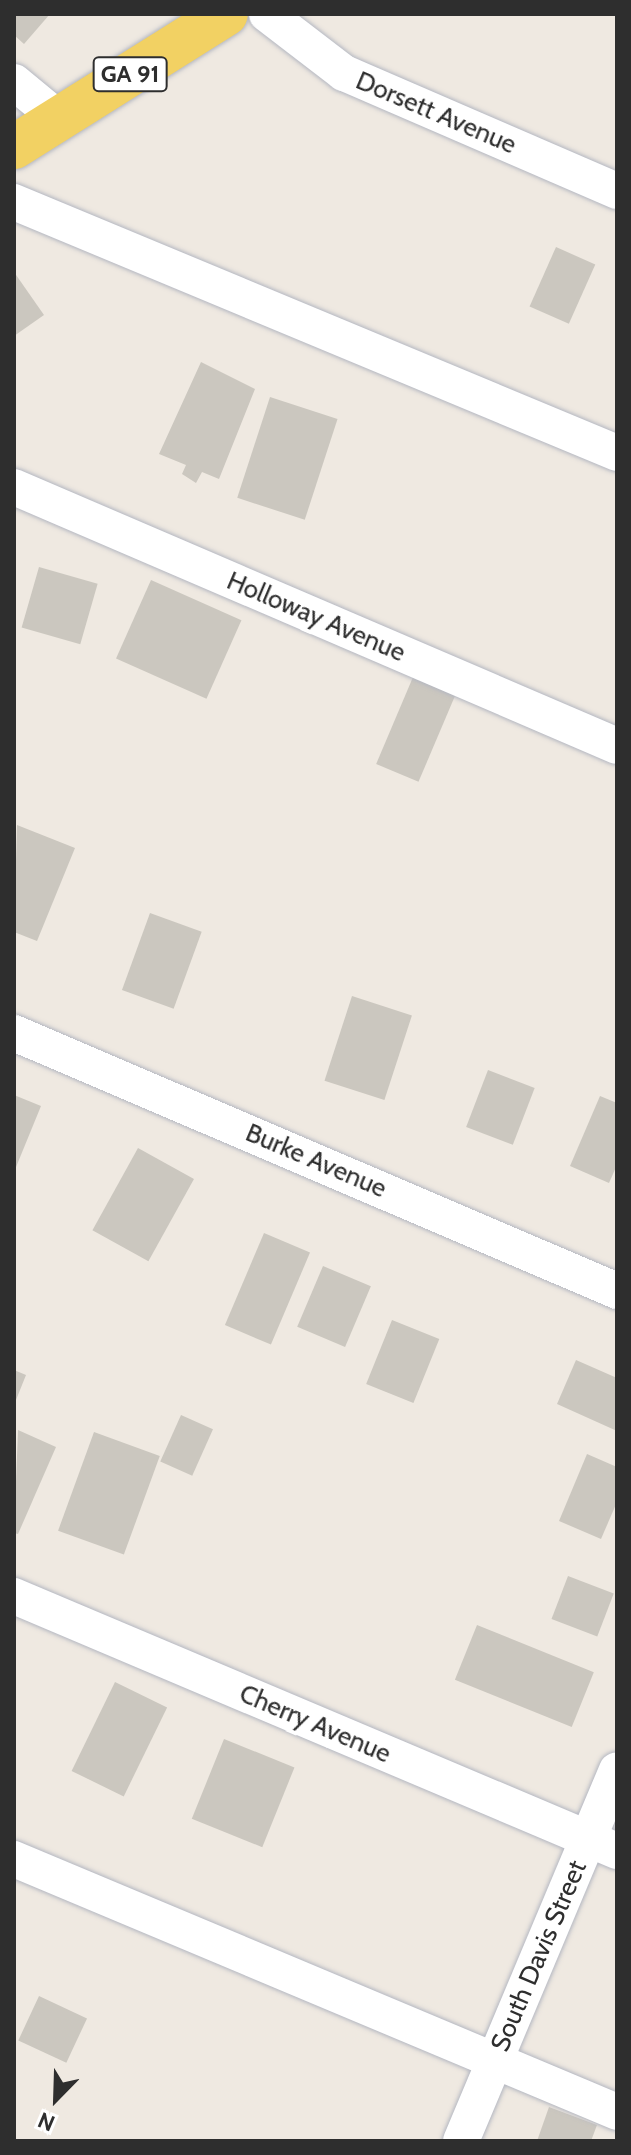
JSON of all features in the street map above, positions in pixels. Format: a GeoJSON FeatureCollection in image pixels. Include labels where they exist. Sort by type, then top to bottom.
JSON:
{"type":"FeatureCollection","features":[{"type":"Feature","properties":{"kind":"main road","name":"GA 91"},"geometry":{"type":"LineString","coordinates":[[14,147],[226,14]]}},
{"type":"Feature","properties":{"kind":"street","name":"Dorsett Avenue"},"geometry":{"type":"LineString","coordinates":[[267,14],[344,73],[617,191]]}},
{"type":"Feature","properties":{"kind":"street"},"geometry":{"type":"LineString","coordinates":[[14,82],[59,119]]}},
{"type":"Feature","properties":{"kind":"street"},"geometry":{"type":"LineString","coordinates":[[14,202],[617,453]]}},
{"type":"Feature","properties":{"kind":"street","name":"Holloway Avenue"},"geometry":{"type":"LineString","coordinates":[[14,487],[617,746]]}},
{"type":"Feature","properties":{"kind":"street","name":"Burke Avenue"},"geometry":{"type":"LineString","coordinates":[[14,1033],[617,1291]]}},
{"type":"Feature","properties":{"kind":"street","name":"Cherry Avenue"},"geometry":{"type":"LineString","coordinates":[[14,1596],[603,1844]]}},
{"type":"Feature","properties":{"kind":"street","name":"South Davis Street"},"geometry":{"type":"LineString","coordinates":[[461,2141],[496,2059],[603,1844],[617,1770]]}},
{"type":"Feature","properties":{"kind":"street"},"geometry":{"type":"LineString","coordinates":[[14,1859],[617,2112]]}},
{"type":"Feature","properties":{"kind":"building"},"geometry":{"type":"Polygon","coordinates":[[[14,14],[50,14],[24,44],[14,35],[14,14]]]}},
{"type":"Feature","properties":{"kind":"building"},"geometry":{"type":"Polygon","coordinates":[[[556,247],[595,264],[569,324],[530,306],[556,247]]]}},
{"type":"Feature","properties":{"kind":"building"},"geometry":{"type":"Polygon","coordinates":[[[14,272],[44,315],[14,336],[14,272]]]}},
{"type":"Feature","properties":{"kind":"building"},"geometry":{"type":"Polygon","coordinates":[[[201,362],[255,389],[219,479],[202,472],[196,483],[182,474],[186,465],[159,454],[201,362]]]}},
{"type":"Feature","properties":{"kind":"building"},"geometry":{"type":"Polygon","coordinates":[[[270,397],[338,419],[305,520],[237,498],[270,397]]]}},
{"type":"Feature","properties":{"kind":"building"},"geometry":{"type":"Polygon","coordinates":[[[39,567],[98,584],[80,644],[22,628],[39,567]]]}},
{"type":"Feature","properties":{"kind":"building"},"geometry":{"type":"Polygon","coordinates":[[[151,580],[241,620],[206,699],[116,659],[151,580]]]}},
{"type":"Feature","properties":{"kind":"building"},"geometry":{"type":"Polygon","coordinates":[[[416,670],[458,688],[418,782],[376,764],[416,670]]]}},
{"type":"Feature","properties":{"kind":"building"},"geometry":{"type":"Polygon","coordinates":[[[17,825],[75,848],[37,941],[14,932],[17,825]]]}},
{"type":"Feature","properties":{"kind":"building"},"geometry":{"type":"Polygon","coordinates":[[[150,913],[202,932],[174,1009],[122,990],[150,913]]]}},
{"type":"Feature","properties":{"kind":"building"},"geometry":{"type":"Polygon","coordinates":[[[352,996],[412,1015],[384,1100],[324,1081],[352,996]]]}},
{"type":"Feature","properties":{"kind":"building"},"geometry":{"type":"Polygon","coordinates":[[[488,1070],[535,1088],[513,1145],[466,1127],[488,1070]]]}},
{"type":"Feature","properties":{"kind":"building"},"geometry":{"type":"Polygon","coordinates":[[[14,1095],[41,1106],[14,1172],[14,1095]]]}},
{"type":"Feature","properties":{"kind":"building"},"geometry":{"type":"Polygon","coordinates":[[[600,1096],[617,1103],[617,1165],[609,1183],[570,1166],[600,1096]]]}},
{"type":"Feature","properties":{"kind":"building"},"geometry":{"type":"Polygon","coordinates":[[[138,1148],[194,1179],[148,1261],[92,1230],[138,1148]]]}},
{"type":"Feature","properties":{"kind":"building"},"geometry":{"type":"Polygon","coordinates":[[[264,1233],[310,1253],[271,1345],[225,1325],[264,1233]]]}},
{"type":"Feature","properties":{"kind":"building"},"geometry":{"type":"Polygon","coordinates":[[[323,1266],[371,1286],[345,1347],[297,1327],[323,1266]]]}},
{"type":"Feature","properties":{"kind":"building"},"geometry":{"type":"Polygon","coordinates":[[[392,1320],[439,1339],[413,1403],[366,1384],[392,1320]]]}},
{"type":"Feature","properties":{"kind":"building"},"geometry":{"type":"Polygon","coordinates":[[[576,1360],[617,1378],[617,1431],[557,1404],[576,1360]]]}},
{"type":"Feature","properties":{"kind":"building"},"geometry":{"type":"Polygon","coordinates":[[[14,1370],[26,1375],[14,1405],[14,1370]]]}},
{"type":"Feature","properties":{"kind":"building"},"geometry":{"type":"Polygon","coordinates":[[[181,1415],[213,1429],[192,1476],[160,1462],[181,1415]]]}},
{"type":"Feature","properties":{"kind":"building"},"geometry":{"type":"Polygon","coordinates":[[[18,1430],[56,1447],[18,1534],[14,1533],[18,1430]]]}},
{"type":"Feature","properties":{"kind":"building"},"geometry":{"type":"Polygon","coordinates":[[[94,1432],[160,1456],[124,1555],[58,1531],[94,1432]]]}},
{"type":"Feature","properties":{"kind":"building"},"geometry":{"type":"Polygon","coordinates":[[[587,1454],[617,1467],[617,1502],[601,1539],[559,1521],[587,1454]]]}},
{"type":"Feature","properties":{"kind":"building"},"geometry":{"type":"Polygon","coordinates":[[[568,1576],[614,1594],[597,1637],[552,1619],[568,1576]]]}},
{"type":"Feature","properties":{"kind":"building"},"geometry":{"type":"Polygon","coordinates":[[[477,1625],[594,1672],[572,1727],[455,1680],[477,1625]]]}},
{"type":"Feature","properties":{"kind":"building"},"geometry":{"type":"Polygon","coordinates":[[[115,1682],[167,1707],[124,1796],[72,1771],[115,1682]]]}},
{"type":"Feature","properties":{"kind":"building"},"geometry":{"type":"Polygon","coordinates":[[[224,1739],[294,1767],[262,1847],[192,1819],[224,1739]]]}},
{"type":"Feature","properties":{"kind":"building"},"geometry":{"type":"Polygon","coordinates":[[[39,1996],[87,2018],[66,2063],[18,2040],[39,1996]]]}},
{"type":"Feature","properties":{"kind":"building"},"geometry":{"type":"Polygon","coordinates":[[[549,2107],[597,2125],[591,2141],[537,2141],[549,2107]]]}}]}
